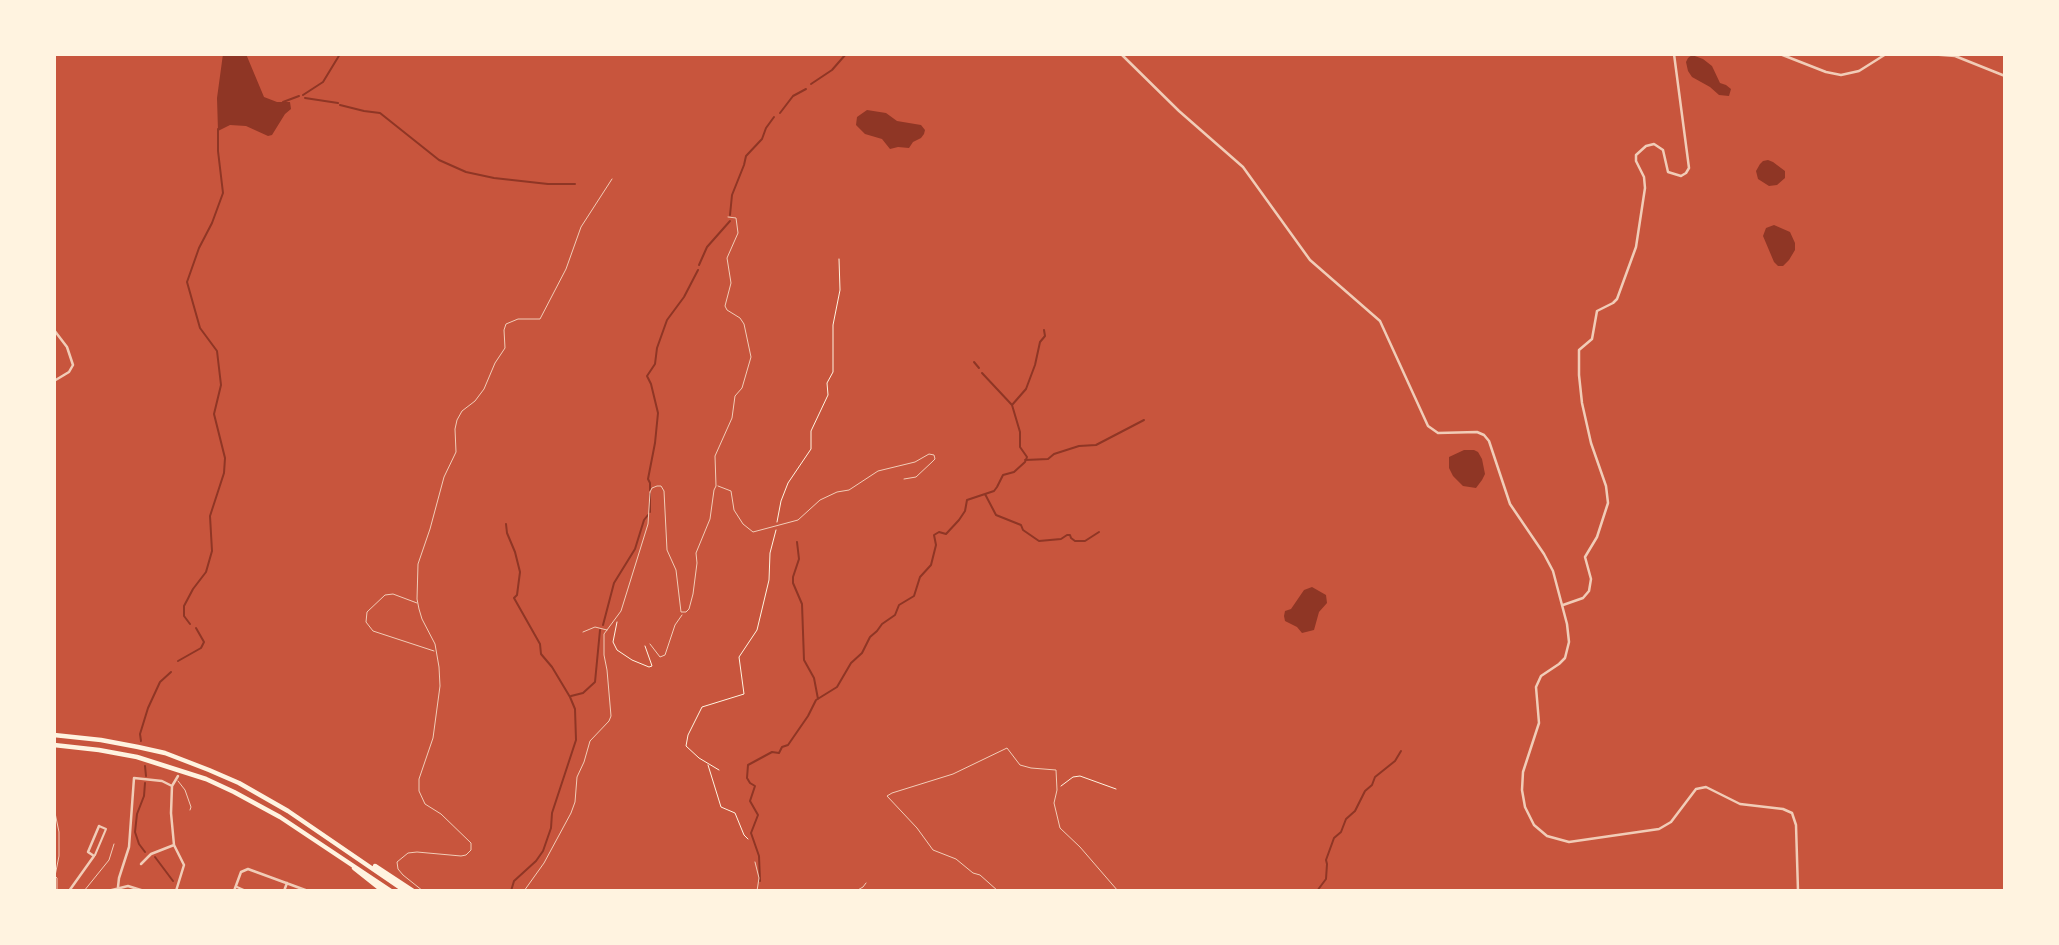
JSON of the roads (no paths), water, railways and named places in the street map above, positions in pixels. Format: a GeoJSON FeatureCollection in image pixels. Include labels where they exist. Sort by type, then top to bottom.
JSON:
{"type":"FeatureCollection","features":[{"type":"Feature","properties":{"kind":"highway"},"geometry":{"type":"LineString","coordinates":[[54,735],[138,747],[165,753],[209,769],[268,799],[405,891]]}},
{"type":"Feature","properties":{"kind":"highway"},"geometry":{"type":"LineString","coordinates":[[54,745],[137,757],[206,779],[259,805],[391,891]]}},
{"type":"Feature","properties":{"kind":"highway"},"geometry":{"type":"LineString","coordinates":[[349,851],[413,891]]}},
{"type":"Feature","properties":{"kind":"highway"},"geometry":{"type":"LineString","coordinates":[[341,856],[383,891]]}},
{"type":"Feature","properties":{"kind":"street"},"geometry":{"type":"LineString","coordinates":[[1121,54],[1242,167],[1310,260],[1381,321],[1424,419],[1431,429],[1438,433],[1477,432],[1486,437],[1510,504],[1553,571],[1567,624],[1568,650],[1562,661],[1542,675],[1537,683],[1539,723],[1522,780],[1524,803],[1534,825],[1550,838],[1569,842],[1659,829],[1671,822],[1696,789],[1706,787],[1740,804],[1783,809],[1792,813],[1797,825],[1798,891]]}},
{"type":"Feature","properties":{"kind":"street"},"geometry":{"type":"LineString","coordinates":[[1563,605],[1583,598],[1589,591],[1591,579],[1585,555],[1597,537],[1608,503],[1606,486],[1591,443],[1583,402],[1578,375],[1579,351],[1592,339],[1597,311],[1616,299],[1636,247],[1645,188],[1636,155],[1646,146],[1654,144],[1663,150],[1668,172],[1681,176],[1689,168],[1674,54]]}},
{"type":"Feature","properties":{"kind":"street"},"geometry":{"type":"LineString","coordinates":[[1780,54],[1826,72],[1842,75],[1859,71],[1886,54]]}},
{"type":"Feature","properties":{"kind":"street"},"geometry":{"type":"LineString","coordinates":[[1929,54],[1955,56],[2005,76]]}},
{"type":"Feature","properties":{"kind":"street"},"geometry":{"type":"LineString","coordinates":[[54,330],[68,347],[73,365],[69,372],[54,381]]}},
{"type":"Feature","properties":{"kind":"street"},"geometry":{"type":"LineString","coordinates":[[176,891],[184,865],[174,845],[170,799],[177,777]]}},
{"type":"Feature","properties":{"kind":"street"},"geometry":{"type":"LineString","coordinates":[[117,889],[129,847],[134,778],[162,781],[172,786]]}},
{"type":"Feature","properties":{"kind":"street"},"geometry":{"type":"LineString","coordinates":[[69,891],[94,856],[106,829],[99,826],[88,852],[94,856]]}},
{"type":"Feature","properties":{"kind":"street"},"geometry":{"type":"LineString","coordinates":[[141,864],[151,854],[174,845]]}},
{"type":"Feature","properties":{"kind":"street"},"geometry":{"type":"LineString","coordinates":[[246,891],[235,889],[241,872],[248,869],[308,891]]}},
{"type":"Feature","properties":{"kind":"street"},"geometry":{"type":"LineString","coordinates":[[284,891],[286,883]]}},
{"type":"Feature","properties":{"kind":"street"},"geometry":{"type":"LineString","coordinates":[[108,891],[128,886],[144,891]]}},
{"type":"Feature","properties":{"kind":"lane"},"geometry":{"type":"LineString","coordinates":[[423,891],[398,869],[397,862],[400,859],[408,853],[417,852],[466,855],[471,850],[471,843],[441,814],[425,804],[419,791],[419,779],[433,738],[439,697],[439,667],[432,637],[422,619],[418,604],[418,564],[442,485],[456,452],[455,429],[461,411],[475,401],[484,389],[505,348],[506,324],[511,320],[540,319],[566,269],[581,227],[612,179]]}},
{"type":"Feature","properties":{"kind":"lane"},"geometry":{"type":"LineString","coordinates":[[650,644],[660,657],[666,655],[675,625],[689,609],[697,563],[696,553],[709,525],[716,486],[717,450],[730,425],[735,396],[742,388],[751,357],[744,324],[725,306],[730,283],[727,258],[738,233],[736,218],[728,217]]}},
{"type":"Feature","properties":{"kind":"lane"},"geometry":{"type":"LineString","coordinates":[[716,486],[731,491],[734,510],[749,530],[760,532],[798,520],[820,500],[849,490],[878,471],[915,462],[929,454],[934,456],[935,459],[916,477],[904,479]]}},
{"type":"Feature","properties":{"kind":"lane"},"geometry":{"type":"LineString","coordinates":[[524,891],[544,863],[571,813],[575,802],[577,777],[590,741],[611,716],[604,634],[618,617],[648,524],[650,492],[657,486],[661,486],[664,491],[667,550],[676,570],[683,613]]}},
{"type":"Feature","properties":{"kind":"lane"},"geometry":{"type":"LineString","coordinates":[[418,604],[388,593],[367,612],[366,622],[373,631],[436,652]]}},
{"type":"Feature","properties":{"kind":"lane"},"geometry":{"type":"LineString","coordinates":[[583,632],[595,627],[607,630]]}},
{"type":"Feature","properties":{"kind":"lane"},"geometry":{"type":"LineString","coordinates":[[998,891],[956,859],[933,850],[887,796],[953,774],[1007,747],[1020,765],[1056,770],[1055,809],[1060,828],[1118,891]]}},
{"type":"Feature","properties":{"kind":"lane"},"geometry":{"type":"LineString","coordinates":[[177,777],[185,790],[190,810]]}},
{"type":"Feature","properties":{"kind":"lane"},"geometry":{"type":"LineString","coordinates":[[54,808],[59,832],[59,856],[55,875],[57,891]]}},
{"type":"Feature","properties":{"kind":"lane"},"geometry":{"type":"LineString","coordinates":[[84,891],[109,860],[114,844]]}},
{"type":"Feature","properties":{"kind":"lane"},"geometry":{"type":"LineString","coordinates":[[755,862],[759,878],[757,891]]}},
{"type":"Feature","properties":{"kind":"lane"},"geometry":{"type":"LineString","coordinates":[[856,891],[866,883]]}},
{"type":"Feature","properties":{"kind":"waterway"},"geometry":{"type":"LineString","coordinates":[[303,95],[323,82],[340,54]]}},
{"type":"Feature","properties":{"kind":"waterway"},"geometry":{"type":"LineString","coordinates":[[811,84],[832,70],[846,54]]}},
{"type":"Feature","properties":{"kind":"waterway"},"geometry":{"type":"LineString","coordinates":[[780,113],[793,96],[806,89]]}},
{"type":"Feature","properties":{"kind":"waterway"},"geometry":{"type":"LineString","coordinates":[[283,102],[299,96]]}},
{"type":"Feature","properties":{"kind":"waterway"},"geometry":{"type":"LineString","coordinates":[[305,98],[338,103]]}},
{"type":"Feature","properties":{"kind":"waterway"},"geometry":{"type":"LineString","coordinates":[[340,105],[380,113],[439,160],[466,172],[548,184],[575,184]]}},
{"type":"Feature","properties":{"kind":"waterway"},"geometry":{"type":"LineString","coordinates":[[730,215],[732,195],[746,156],[762,139],[774,117]]}},
{"type":"Feature","properties":{"kind":"waterway"},"geometry":{"type":"LineString","coordinates":[[190,624],[184,616],[184,606],[206,572],[212,551],[210,516],[224,473],[225,458],[214,414],[221,385],[217,351],[200,328],[187,282],[223,193],[218,129]]}},
{"type":"Feature","properties":{"kind":"waterway"},"geometry":{"type":"LineString","coordinates":[[699,265],[707,247],[730,221]]}},
{"type":"Feature","properties":{"kind":"waterway"},"geometry":{"type":"LineString","coordinates":[[650,490],[648,479],[658,413],[647,376],[655,364],[657,348],[667,320],[684,297],[698,270]]}},
{"type":"Feature","properties":{"kind":"waterway"},"geometry":{"type":"LineString","coordinates":[[760,881],[759,856],[751,833],[758,815],[750,801],[755,786],[747,778],[748,765],[772,752],[779,753],[782,747],[788,745],[816,700],[837,687],[851,663],[862,653],[870,637],[895,615],[899,605],[914,596],[920,577],[931,565],[936,545],[934,535],[939,532],[946,534],[965,511],[967,500],[994,491],[1003,475],[1014,472],[1025,462],[1027,457],[1020,447],[1020,432],[1012,405],[1026,389],[1040,342],[1045,336],[1044,330]]}},
{"type":"Feature","properties":{"kind":"waterway"},"geometry":{"type":"LineString","coordinates":[[974,362],[979,368]]}},
{"type":"Feature","properties":{"kind":"waterway"},"geometry":{"type":"LineString","coordinates":[[982,373],[1012,405]]}},
{"type":"Feature","properties":{"kind":"waterway"},"geometry":{"type":"LineString","coordinates":[[1025,460],[1048,459],[1054,454],[1079,446],[1096,445],[1144,420]]}},
{"type":"Feature","properties":{"kind":"waterway"},"geometry":{"type":"LineString","coordinates":[[650,494],[650,512]]}},
{"type":"Feature","properties":{"kind":"waterway"},"geometry":{"type":"LineString","coordinates":[[985,494],[996,515],[1021,525],[1023,530],[1039,541],[1061,539],[1067,535],[1075,541],[1085,541],[1099,532]]}},
{"type":"Feature","properties":{"kind":"waterway"},"geometry":{"type":"LineString","coordinates":[[603,625],[614,583],[635,549],[648,515]]}},
{"type":"Feature","properties":{"kind":"waterway"},"geometry":{"type":"LineString","coordinates":[[506,524],[520,572],[517,595],[514,598],[540,644],[541,654],[570,697],[575,709],[576,740],[552,813],[551,828],[543,851],[514,881],[511,891]]}},
{"type":"Feature","properties":{"kind":"waterway"},"geometry":{"type":"LineString","coordinates":[[797,542],[799,559],[793,583],[802,604],[804,660],[814,678],[818,699]]}},
{"type":"Feature","properties":{"kind":"waterway"},"geometry":{"type":"LineString","coordinates":[[178,661],[201,648],[204,642],[196,628]]}},
{"type":"Feature","properties":{"kind":"waterway"},"geometry":{"type":"LineString","coordinates":[[571,696],[583,693],[595,682],[600,630]]}},
{"type":"Feature","properties":{"kind":"waterway"},"geometry":{"type":"LineString","coordinates":[[141,741],[140,734],[148,708],[160,682],[171,672]]}},
{"type":"Feature","properties":{"kind":"waterway"},"geometry":{"type":"LineString","coordinates":[[1317,891],[1326,879],[1326,860],[1334,838],[1341,832],[1346,819],[1355,811],[1375,777],[1395,761],[1401,751]]}},
{"type":"Feature","properties":{"kind":"waterway"},"geometry":{"type":"LineString","coordinates":[[145,766],[146,776]]}},
{"type":"Feature","properties":{"kind":"waterway"},"geometry":{"type":"LineString","coordinates":[[145,783],[135,832],[145,852]]}},
{"type":"Feature","properties":{"kind":"waterway"},"geometry":{"type":"LineString","coordinates":[[155,857],[173,881]]}}]}
